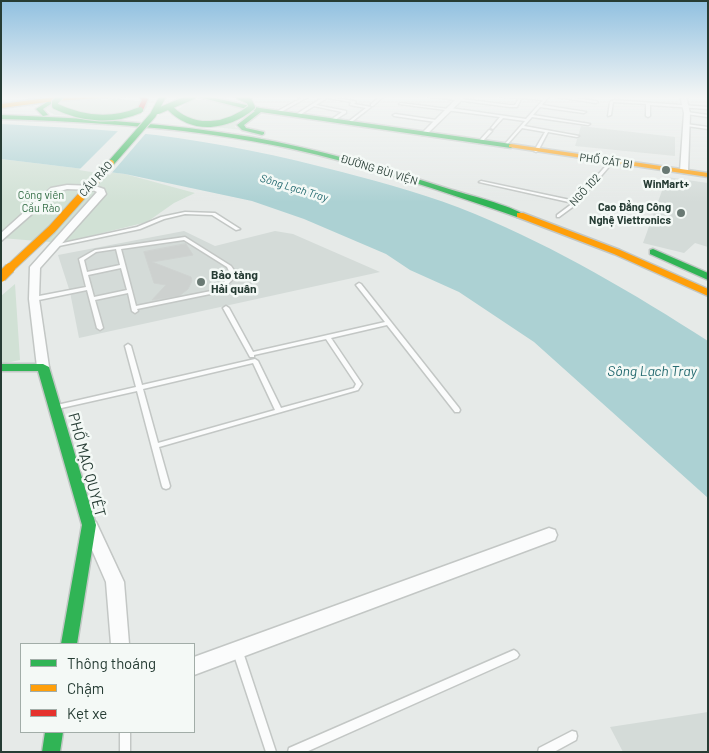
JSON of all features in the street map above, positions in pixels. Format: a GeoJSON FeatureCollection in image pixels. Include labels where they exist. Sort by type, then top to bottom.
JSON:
{"type":"FeatureCollection","features":[{"type":"Feature","properties":{"kind":"main road","name":"CẦU RÀO"},"geometry":{"type":"LineString","coordinates":[[1,262],[54,211],[124,131]]}},
{"type":"Feature","properties":{"kind":"main road","name":"CẦU RÀO"},"geometry":{"type":"LineString","coordinates":[[1,277],[52,229],[138,131]]}},
{"type":"Feature","properties":{"kind":"main road","name":"ĐƯỜNG BÙI VIỆN"},"geometry":{"type":"LineString","coordinates":[[194,131],[221,134],[340,158],[450,192],[570,232],[648,264],[708,293]]}},
{"type":"Feature","properties":{"kind":"main road","name":"ĐƯỜNG BÙI VIỆN"},"geometry":{"type":"LineString","coordinates":[[233,131],[378,159],[575,222]]}},
{"type":"Feature","properties":{"kind":"main road","name":"ĐƯỜNG BÙI VIỆN"},"geometry":{"type":"LineString","coordinates":[[257,131],[383,166],[552,220],[613,242],[708,284]]}},
{"type":"Feature","properties":{"kind":"main road","name":"PHỐ CÁT BI"},"geometry":{"type":"LineString","coordinates":[[404,131],[708,175]]}},
{"type":"Feature","properties":{"kind":"main road"},"geometry":{"type":"LineString","coordinates":[[643,248],[708,277]]}},
{"type":"Feature","properties":{"kind":"main road"},"geometry":{"type":"LineString","coordinates":[[1,368],[43,367]]}},
{"type":"Feature","properties":{"kind":"main road","name":"PHỐ MẠC QUYÊT"},"geometry":{"type":"LineString","coordinates":[[43,367],[90,525],[69,643]]}},
{"type":"Feature","properties":{"kind":"main road"},"geometry":{"type":"LineString","coordinates":[[51,752],[54,733]]}},
{"type":"Feature","properties":{"kind":"street"},"geometry":{"type":"LineString","coordinates":[[684,171],[687,131]]}},
{"type":"Feature","properties":{"kind":"street"},"geometry":{"type":"LineString","coordinates":[[1,238],[54,190],[95,188],[101,191],[102,194],[35,267],[34,299],[43,367]]}},
{"type":"Feature","properties":{"kind":"street"},"geometry":{"type":"LineString","coordinates":[[90,525],[115,582],[120,643]]}},
{"type":"Feature","properties":{"kind":"street"},"geometry":{"type":"LineString","coordinates":[[195,666],[549,535]]}},
{"type":"Feature","properties":{"kind":"lane"},"geometry":{"type":"LineString","coordinates":[[480,142],[489,131]]}},
{"type":"Feature","properties":{"kind":"lane"},"geometry":{"type":"LineString","coordinates":[[505,146],[518,131]]}},
{"type":"Feature","properties":{"kind":"lane"},"geometry":{"type":"LineString","coordinates":[[543,131],[577,136]]}},
{"type":"Feature","properties":{"kind":"lane"},"geometry":{"type":"LineString","coordinates":[[536,151],[547,132]]}},
{"type":"Feature","properties":{"kind":"lane","name":"NGÕ 102"},"geometry":{"type":"LineString","coordinates":[[551,213],[576,202],[611,162]]}},
{"type":"Feature","properties":{"kind":"lane"},"geometry":{"type":"LineString","coordinates":[[481,182],[576,202]]}},
{"type":"Feature","properties":{"kind":"lane"},"geometry":{"type":"LineString","coordinates":[[54,246],[138,228],[162,218],[185,213],[213,214],[238,229]]}},
{"type":"Feature","properties":{"kind":"lane"},"geometry":{"type":"LineString","coordinates":[[100,328],[81,259],[83,256],[118,248],[177,238],[188,238],[229,266],[232,273],[230,279],[218,291],[135,310],[118,248]]}},
{"type":"Feature","properties":{"kind":"lane"},"geometry":{"type":"LineString","coordinates":[[85,274],[123,266]]}},
{"type":"Feature","properties":{"kind":"lane"},"geometry":{"type":"LineString","coordinates":[[359,285],[457,410]]}},
{"type":"Feature","properties":{"kind":"lane"},"geometry":{"type":"LineString","coordinates":[[34,299],[89,288]]}},
{"type":"Feature","properties":{"kind":"lane"},"geometry":{"type":"LineString","coordinates":[[92,299],[130,290]]}},
{"type":"Feature","properties":{"kind":"lane"},"geometry":{"type":"LineString","coordinates":[[226,308],[255,361],[279,411]]}},
{"type":"Feature","properties":{"kind":"lane"},"geometry":{"type":"LineString","coordinates":[[250,354],[389,323]]}},
{"type":"Feature","properties":{"kind":"lane"},"geometry":{"type":"LineString","coordinates":[[155,446],[358,387],[359,384],[328,336]]}},
{"type":"Feature","properties":{"kind":"lane"},"geometry":{"type":"LineString","coordinates":[[128,346],[166,486]]}},
{"type":"Feature","properties":{"kind":"lane"},"geometry":{"type":"LineString","coordinates":[[56,407],[255,361]]}},
{"type":"Feature","properties":{"kind":"lane"},"geometry":{"type":"LineString","coordinates":[[238,650],[272,752]]}},
{"type":"Feature","properties":{"kind":"lane"},"geometry":{"type":"LineString","coordinates":[[294,752],[514,655]]}},
{"type":"Feature","properties":{"kind":"lane"},"geometry":{"type":"LineString","coordinates":[[124,733],[125,752]]}},
{"type":"Feature","properties":{"kind":"lane"},"geometry":{"type":"LineString","coordinates":[[543,752],[572,736]]}},
{"type":"Feature","properties":{"kind":"shaded area"},"geometry":{"type":"Polygon","coordinates":[[[579,131],[625,131],[675,137],[675,156],[575,146],[579,131]]]}},
{"type":"Feature","properties":{"kind":"shaded area","name":"Cao Đẳng Công Nghệ Viettronics"},"geometry":{"type":"Polygon","coordinates":[[[667,177],[708,183],[708,247],[695,243],[684,253],[643,243],[667,177]]]}},
{"type":"Feature","properties":{"kind":"shaded area","name":"Bảo tàng Hải quân"},"geometry":{"type":"Polygon","coordinates":[[[184,231],[215,246],[275,231],[293,234],[380,272],[79,338],[70,292],[58,255],[184,231]]]}},
{"type":"Feature","properties":{"kind":"shaded area"},"geometry":{"type":"Polygon","coordinates":[[[708,712],[708,752],[623,752],[610,727],[708,712]]]}},
{"type":"Feature","properties":{"kind":"green space","name":"Công viên Cầu Rào"},"geometry":{"type":"Polygon","coordinates":[[[1,159],[125,174],[195,193],[174,203],[147,222],[62,243],[1,238],[1,159]]]}},
{"type":"Feature","properties":{"kind":"green space"},"geometry":{"type":"Polygon","coordinates":[[[15,284],[20,360],[1,364],[1,296],[15,284]]]}},
{"type":"Feature","properties":{"kind":"water","name":"Sông Lạch Tray"},"geometry":{"type":"Polygon","coordinates":[[[1,131],[111,131],[180,138],[250,150],[376,181],[475,214],[535,241],[623,289],[708,341],[708,498],[534,342],[459,292],[410,270],[386,254],[304,219],[252,201],[125,174],[1,159],[1,131]]]}},
{"type":"Feature","properties":{"kind":"pier"},"geometry":{"type":"Polygon","coordinates":[[[118,131],[147,132],[110,175],[79,170],[118,131]]]}},
{"type":"Feature","properties":{"kind":"building"},"geometry":{"type":"Polygon","coordinates":[[[186,244],[193,255],[152,262],[191,277],[192,281],[188,289],[179,296],[152,300],[166,285],[154,283],[144,252],[186,244]]]}},
{"type":"Feature","properties":{"kind":"traffic: fast"},"geometry":{"type":"LineString","coordinates":[[111,163],[139,131]]}},
{"type":"Feature","properties":{"kind":"traffic: fast"},"geometry":{"type":"LineString","coordinates":[[200,131],[287,146],[376,168],[520,215]]}},
{"type":"Feature","properties":{"kind":"traffic: fast"},"geometry":{"type":"LineString","coordinates":[[254,131],[262,133]]}},
{"type":"Feature","properties":{"kind":"traffic: fast"},"geometry":{"type":"LineString","coordinates":[[407,131],[511,146]]}},
{"type":"Feature","properties":{"kind":"traffic: fast"},"geometry":{"type":"LineString","coordinates":[[653,252],[708,277]]}},
{"type":"Feature","properties":{"kind":"traffic: fast"},"geometry":{"type":"LineString","coordinates":[[1,368],[43,367],[89,525],[69,643]]}},
{"type":"Feature","properties":{"kind":"traffic: fast"},"geometry":{"type":"LineString","coordinates":[[51,752],[54,733]]}},
{"type":"Feature","properties":{"kind":"traffic: slow"},"geometry":{"type":"LineString","coordinates":[[511,146],[708,175]]}},
{"type":"Feature","properties":{"kind":"traffic: slow"},"geometry":{"type":"LineString","coordinates":[[1,277],[52,229],[111,163]]}},
{"type":"Feature","properties":{"kind":"traffic: slow"},"geometry":{"type":"LineString","coordinates":[[520,215],[617,252],[708,293]]}},
{"type":"Feature","properties":{"kind":"place","name":"WinMart+"},"geometry":{"type":"Point","coordinates":[666,170]}},
{"type":"Feature","properties":{"kind":"place","name":"Cao Đẳng Công Nghệ Viettronics"},"geometry":{"type":"Point","coordinates":[681,213]}},
{"type":"Feature","properties":{"kind":"place","name":"Bảo tàng Hải quân"},"geometry":{"type":"Point","coordinates":[201,282]}}]}
